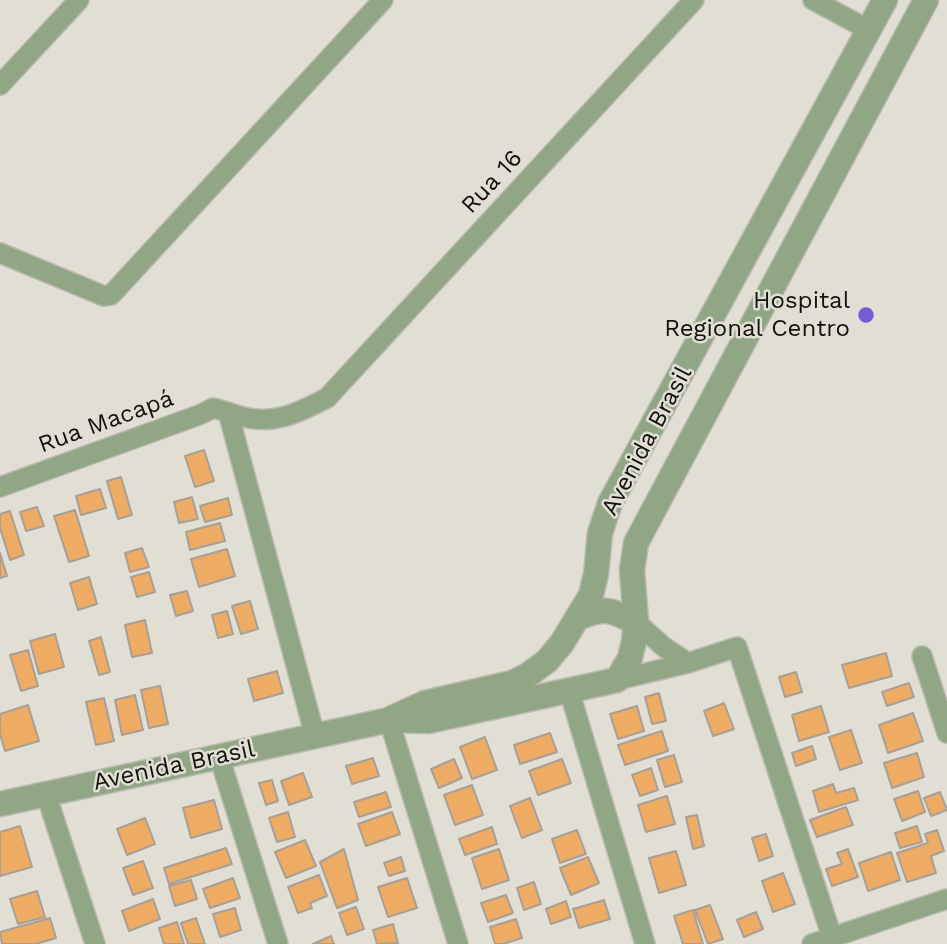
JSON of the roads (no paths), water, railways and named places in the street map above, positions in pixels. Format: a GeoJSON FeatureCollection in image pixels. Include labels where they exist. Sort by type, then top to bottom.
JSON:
{"type":"FeatureCollection","features":[{"type":"Feature","properties":{"kind":"street"},"geometry":{"type":"LineString","coordinates":[[0,85],[79,0]]}},
{"type":"Feature","properties":{"kind":"street"},"geometry":{"type":"LineString","coordinates":[[0,253],[104,296],[111,295],[383,0]]}},
{"type":"Feature","properties":{"kind":"street","name":"Rua 16"},"geometry":{"type":"LineString","coordinates":[[327,398],[694,0]]}},
{"type":"Feature","properties":{"kind":"street"},"geometry":{"type":"LineString","coordinates":[[813,0],[869,30]]}},
{"type":"Feature","properties":{"kind":"street","name":"Avenida Brasil"},"geometry":{"type":"LineString","coordinates":[[0,804],[388,720],[425,703],[512,683],[547,661],[562,643],[591,595],[600,533],[610,503],[885,0]]}},
{"type":"Feature","properties":{"kind":"street","name":"Avenida Brasil"},"geometry":{"type":"LineString","coordinates":[[617,680],[631,658],[635,641],[632,570],[636,543],[926,0]]}},
{"type":"Feature","properties":{"kind":"street"},"geometry":{"type":"LineString","coordinates":[[810,138],[843,156]]}},
{"type":"Feature","properties":{"kind":"street","name":"Rua Macapá"},"geometry":{"type":"LineString","coordinates":[[0,486],[213,408],[242,417],[275,420],[301,412],[327,398]]}},
{"type":"Feature","properties":{"kind":"street"},"geometry":{"type":"LineString","coordinates":[[228,412],[315,736]]}},
{"type":"Feature","properties":{"kind":"street"},"geometry":{"type":"LineString","coordinates":[[578,618],[597,610],[609,611],[636,622],[664,647],[688,663]]}},
{"type":"Feature","properties":{"kind":"street"},"geometry":{"type":"LineString","coordinates":[[562,643],[563,674],[645,944]]}},
{"type":"Feature","properties":{"kind":"street","name":"Avenida Brasil"},"geometry":{"type":"LineString","coordinates":[[388,720],[428,722],[688,663],[737,648],[832,937]]}},
{"type":"Feature","properties":{"kind":"street"},"geometry":{"type":"LineString","coordinates":[[922,656],[947,733]]}},
{"type":"Feature","properties":{"kind":"street"},"geometry":{"type":"LineString","coordinates":[[388,720],[458,944]]}},
{"type":"Feature","properties":{"kind":"street"},"geometry":{"type":"LineString","coordinates":[[219,756],[278,944]]}},
{"type":"Feature","properties":{"kind":"street"},"geometry":{"type":"LineString","coordinates":[[46,794],[95,944]]}},
{"type":"Feature","properties":{"kind":"street"},"geometry":{"type":"LineString","coordinates":[[812,944],[947,899]]}},
{"type":"Feature","properties":{"kind":"place","name":"Hospital Regional Centro"},"geometry":{"type":"Point","coordinates":[866,315]}}]}
